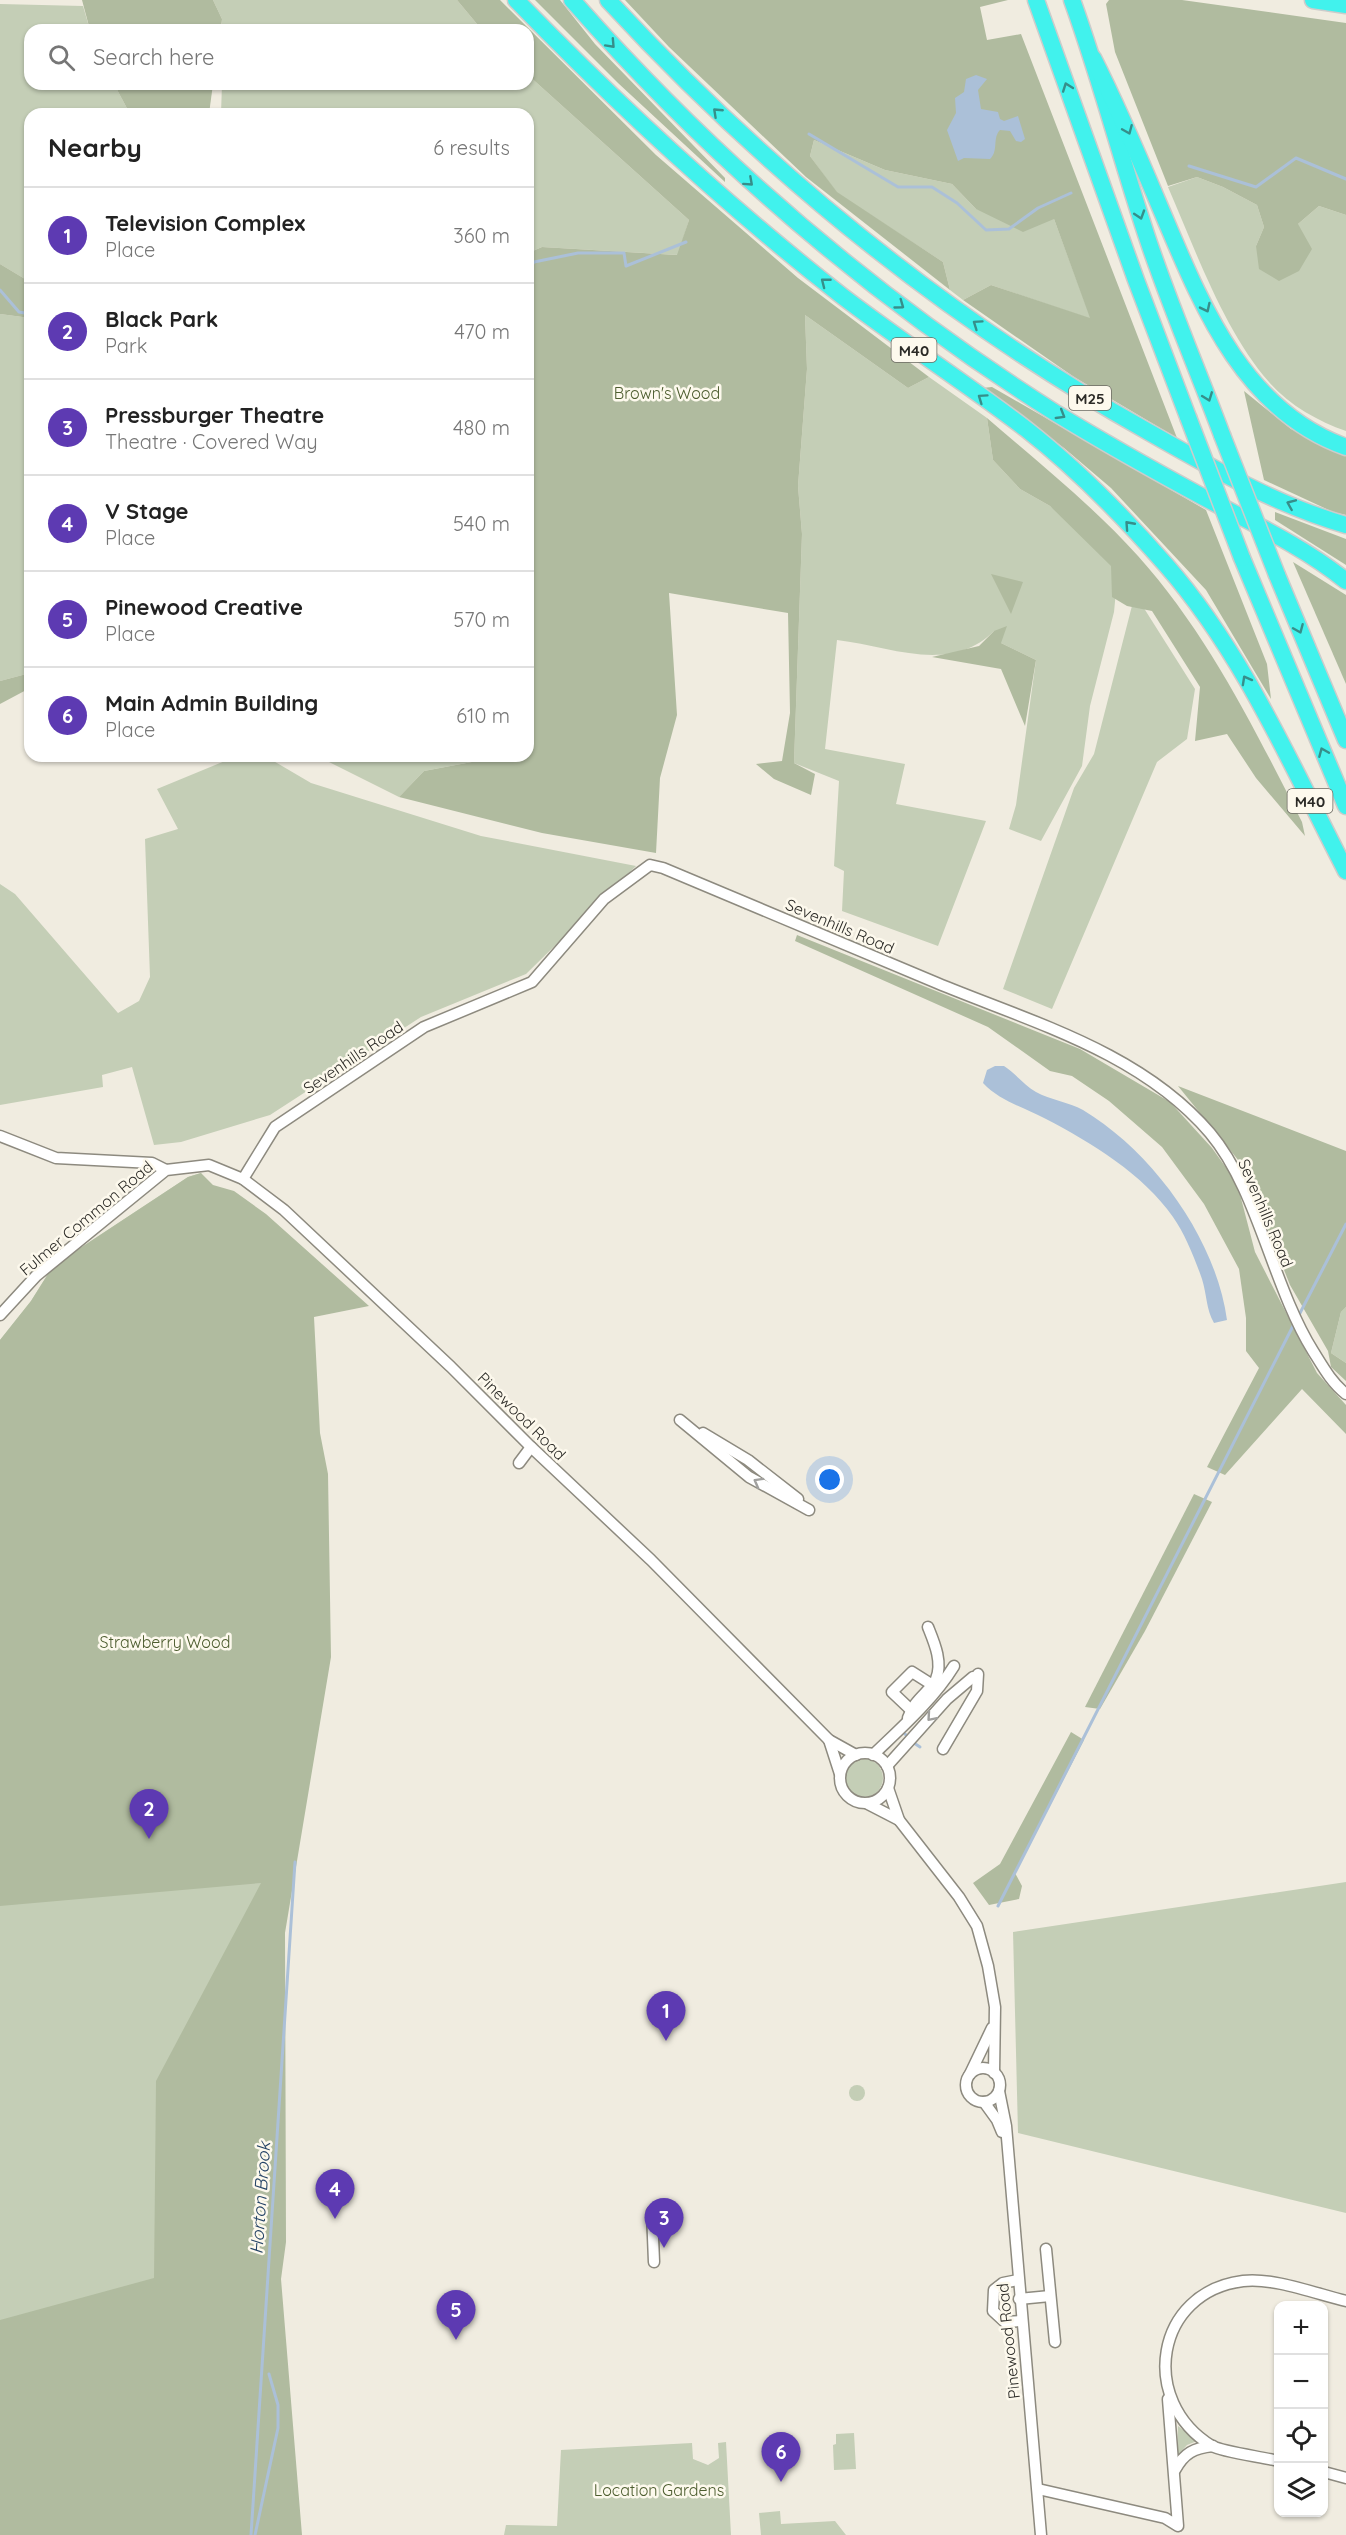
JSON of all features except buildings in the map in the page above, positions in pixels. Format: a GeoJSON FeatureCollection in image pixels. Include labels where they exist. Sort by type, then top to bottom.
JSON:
{"type":"FeatureCollection","features":[{"type":"Feature","properties":{"kind":"highway","name":"M40"},"geometry":{"type":"LineString","coordinates":[[516,0],[630,114],[736,210],[845,298],[1027,430],[1123,518],[1168,567],[1214,627],[1243,674],[1346,871]]}},
{"type":"Feature","properties":{"kind":"highway","name":"M25"},"geometry":{"type":"LineString","coordinates":[[572,0],[642,77],[728,162],[788,216],[894,301],[1054,411],[1174,481],[1287,542],[1346,581]]}},
{"type":"Feature","properties":{"kind":"highway","name":"M25"},"geometry":{"type":"LineString","coordinates":[[608,0],[692,89],[788,178],[855,234],[959,312],[1060,380],[1178,449],[1267,494],[1346,525]]}},
{"type":"Feature","properties":{"kind":"highway"},"geometry":{"type":"LineString","coordinates":[[1036,0],[1136,280],[1242,558],[1346,806]]}},
{"type":"Feature","properties":{"kind":"highway"},"geometry":{"type":"LineString","coordinates":[[1072,0],[1093,58],[1108,116],[1150,246],[1277,575],[1346,740]]}},
{"type":"Feature","properties":{"kind":"highway"},"geometry":{"type":"LineString","coordinates":[[1313,0],[1346,5]]}},
{"type":"Feature","properties":{"kind":"highway"},"geometry":{"type":"LineString","coordinates":[[1093,58],[1119,108],[1199,294],[1230,351],[1254,384],[1278,408],[1304,427],[1346,447]]}},
{"type":"Feature","properties":{"kind":"street","name":"Sevenhills Road"},"geometry":{"type":"LineString","coordinates":[[243,1179],[275,1127],[424,1027],[532,982],[604,900],[650,865],[663,868],[1056,1031],[1142,1075],[1177,1100],[1211,1134],[1237,1175],[1298,1328],[1332,1383],[1346,1394]]}},
{"type":"Feature","properties":{"kind":"street"},"geometry":{"type":"LineString","coordinates":[[0,1136],[56,1158],[152,1163],[166,1170]]}},
{"type":"Feature","properties":{"kind":"street","name":"Pinewood Road"},"geometry":{"type":"LineString","coordinates":[[166,1170],[209,1165],[243,1179],[292,1217],[452,1367],[531,1447],[651,1560],[829,1740],[856,1755]]}},
{"type":"Feature","properties":{"kind":"street","name":"Fulmer Common Road"},"geometry":{"type":"LineString","coordinates":[[0,1315],[36,1276],[166,1170]]}},
{"type":"Feature","properties":{"kind":"street"},"geometry":{"type":"LineString","coordinates":[[680,1420],[748,1460],[793,1494],[809,1510],[734,1467],[680,1420]]}},
{"type":"Feature","properties":{"kind":"street"},"geometry":{"type":"LineString","coordinates":[[519,1463],[531,1447]]}},
{"type":"Feature","properties":{"kind":"street"},"geometry":{"type":"LineString","coordinates":[[906,1724],[916,1700],[936,1678],[938,1659],[928,1627]]}},
{"type":"Feature","properties":{"kind":"street"},"geometry":{"type":"LineString","coordinates":[[873,1755],[945,1682],[954,1666]]}},
{"type":"Feature","properties":{"kind":"street"},"geometry":{"type":"LineString","coordinates":[[911,1710],[892,1692],[912,1672],[931,1684]]}},
{"type":"Feature","properties":{"kind":"street"},"geometry":{"type":"LineString","coordinates":[[887,1767],[947,1699],[975,1675],[977,1691],[943,1749]]}},
{"type":"Feature","properties":{"kind":"street","name":"Pinewood Road"},"geometry":{"type":"LineString","coordinates":[[829,1740],[840,1775]]}},
{"type":"Feature","properties":{"kind":"street"},"geometry":{"type":"LineString","coordinates":[[899,1820],[868,1804],[848,1797],[840,1786],[840,1775],[845,1762],[856,1755],[873,1755],[887,1767],[888,1788],[899,1820],[959,1897],[977,1926],[988,1966],[996,2020],[993,2050],[994,2073],[999,2081],[999,2091],[993,2099],[984,2102],[974,2100],[968,2093],[966,2083],[996,2020]]}},
{"type":"Feature","properties":{"kind":"street"},"geometry":{"type":"LineString","coordinates":[[868,1804],[880,1799],[888,1788]]}},
{"type":"Feature","properties":{"kind":"street"},"geometry":{"type":"LineString","coordinates":[[970,2074],[982,2068],[994,2073]]}},
{"type":"Feature","properties":{"kind":"street","name":"Pinewood Road"},"geometry":{"type":"LineString","coordinates":[[999,2091],[1006,2126],[1041,2535]]}},
{"type":"Feature","properties":{"kind":"street","name":"Pinewood Road"},"geometry":{"type":"LineString","coordinates":[[984,2102],[998,2120],[1006,2144]]}},
{"type":"Feature","properties":{"kind":"street"},"geometry":{"type":"LineString","coordinates":[[652,2212],[654,2262]]}},
{"type":"Feature","properties":{"kind":"street"},"geometry":{"type":"LineString","coordinates":[[1046,2249],[1055,2342]]}},
{"type":"Feature","properties":{"kind":"street"},"geometry":{"type":"LineString","coordinates":[[1018,2280],[1003,2283],[994,2290],[993,2311],[1005,2322],[1022,2321]]}},
{"type":"Feature","properties":{"kind":"street"},"geometry":{"type":"LineString","coordinates":[[1179,2530],[1164,2361],[1170,2335],[1185,2311],[1206,2292],[1231,2283],[1262,2281],[1346,2301]]}},
{"type":"Feature","properties":{"kind":"street"},"geometry":{"type":"LineString","coordinates":[[1019,2299],[1050,2296]]}},
{"type":"Feature","properties":{"kind":"street"},"geometry":{"type":"LineString","coordinates":[[1168,2394],[1178,2414],[1213,2446]]}},
{"type":"Feature","properties":{"kind":"street"},"geometry":{"type":"LineString","coordinates":[[1175,2470],[1189,2452],[1197,2448],[1213,2446],[1274,2460]]}},
{"type":"Feature","properties":{"kind":"street"},"geometry":{"type":"LineString","coordinates":[[1328,2473],[1346,2478]]}},
{"type":"Feature","properties":{"kind":"street"},"geometry":{"type":"LineString","coordinates":[[1038,2489],[1165,2518],[1179,2530]]}},
{"type":"Feature","properties":{"kind":"green space"},"geometry":{"type":"Polygon","coordinates":[[[82,0],[213,0],[222,19],[222,24],[88,24],[82,0]]]}},
{"type":"Feature","properties":{"kind":"green space"},"geometry":{"type":"Polygon","coordinates":[[[213,0],[457,0],[477,24],[222,24],[213,0]]]}},
{"type":"Feature","properties":{"kind":"green space","name":"Brown's Wood"},"geometry":{"type":"Polygon","coordinates":[[[457,0],[500,0],[524,24],[477,24],[457,0]]]}},
{"type":"Feature","properties":{"kind":"green space"},"geometry":{"type":"Polygon","coordinates":[[[535,0],[560,0],[595,44],[725,178],[725,182],[618,83],[535,0]]]}},
{"type":"Feature","properties":{"kind":"green space"},"geometry":{"type":"Polygon","coordinates":[[[625,0],[1008,0],[980,7],[987,40],[1021,34],[1177,438],[1074,377],[963,300],[991,285],[1090,318],[1054,219],[1023,232],[976,209],[952,184],[885,170],[814,140],[810,156],[837,192],[943,262],[950,290],[806,177],[669,47],[625,0]]]}},
{"type":"Feature","properties":{"kind":"green space"},"geometry":{"type":"Polygon","coordinates":[[[1109,0],[1182,0],[1346,23],[1346,215],[1319,206],[1298,224],[1312,249],[1299,271],[1279,281],[1259,269],[1256,246],[1264,227],[1257,205],[1223,187],[1197,177],[1168,186],[1115,52],[1106,4],[1109,0]]]}},
{"type":"Feature","properties":{"kind":"green space"},"geometry":{"type":"Polygon","coordinates":[[[0,4],[83,6],[88,24],[24,24],[24,90],[117,90],[127,108],[24,108],[24,278],[0,264],[0,4]]]}},
{"type":"Feature","properties":{"kind":"green space","name":"Brown's Wood"},"geometry":{"type":"Polygon","coordinates":[[[534,34],[656,155],[798,278],[929,377],[908,388],[805,315],[807,369],[798,486],[802,534],[794,763],[815,774],[811,795],[774,779],[756,764],[782,761],[790,713],[788,613],[669,593],[677,715],[660,778],[656,853],[542,833],[399,797],[424,771],[472,762],[534,762],[534,250],[542,247],[677,255],[689,220],[534,80],[534,34]]]}},
{"type":"Feature","properties":{"kind":"green space"},"geometry":{"type":"Polygon","coordinates":[[[534,80],[689,220],[678,255],[542,247],[534,250],[534,108],[221,108],[222,90],[534,90],[534,80]]]}},
{"type":"Feature","properties":{"kind":"green space"},"geometry":{"type":"Polygon","coordinates":[[[117,90],[212,90],[210,108],[127,108],[117,90]]]}},
{"type":"Feature","properties":{"kind":"green space"},"geometry":{"type":"Polygon","coordinates":[[[814,140],[885,170],[952,184],[976,209],[1054,219],[1091,319],[991,285],[963,300],[950,290],[943,262],[837,193],[810,156],[814,140]]]}},
{"type":"Feature","properties":{"kind":"green space"},"geometry":{"type":"Polygon","coordinates":[[[1197,177],[1223,187],[1257,205],[1264,227],[1256,246],[1298,224],[1319,206],[1346,215],[1346,431],[1315,417],[1286,398],[1269,382],[1238,339],[1212,289],[1168,187],[1197,177]]]}},
{"type":"Feature","properties":{"kind":"green space"},"geometry":{"type":"Polygon","coordinates":[[[0,264],[24,278],[24,317],[0,314],[0,264]]]}},
{"type":"Feature","properties":{"kind":"green space"},"geometry":{"type":"Polygon","coordinates":[[[0,314],[24,317],[24,675],[0,681],[0,314]]]}},
{"type":"Feature","properties":{"kind":"green space"},"geometry":{"type":"Polygon","coordinates":[[[805,315],[908,388],[929,377],[987,418],[993,460],[1020,489],[1050,506],[1119,560],[1114,612],[1090,706],[1082,766],[1041,841],[1009,829],[1016,805],[1036,660],[1001,643],[994,631],[977,644],[958,652],[939,655],[898,651],[837,640],[825,749],[905,764],[896,804],[986,821],[938,946],[842,911],[844,871],[834,866],[839,781],[794,763],[802,534],[798,486],[807,369],[805,315]]]}},
{"type":"Feature","properties":{"kind":"green space"},"geometry":{"type":"Polygon","coordinates":[[[992,387],[1206,510],[1267,664],[1271,699],[1206,590],[1111,488],[1064,448],[982,388],[992,387]]]}},
{"type":"Feature","properties":{"kind":"green space"},"geometry":{"type":"Polygon","coordinates":[[[1244,391],[1291,429],[1346,454],[1346,515],[1333,512],[1264,480],[1244,391]]]}},
{"type":"Feature","properties":{"kind":"green space"},"geometry":{"type":"Polygon","coordinates":[[[987,418],[1103,520],[1163,586],[1187,618],[1229,684],[1302,822],[1305,836],[1256,778],[1227,734],[1195,741],[1200,687],[1152,611],[1127,606],[1112,597],[1111,566],[1050,506],[1020,489],[993,460],[987,418]]]}},
{"type":"Feature","properties":{"kind":"green space"},"geometry":{"type":"Polygon","coordinates":[[[1275,512],[1346,539],[1346,565],[1275,520],[1275,512]]]}},
{"type":"Feature","properties":{"kind":"green space"},"geometry":{"type":"Polygon","coordinates":[[[1293,562],[1346,595],[1346,684],[1293,562]]]}},
{"type":"Feature","properties":{"kind":"green space"},"geometry":{"type":"Polygon","coordinates":[[[991,574],[1023,582],[1011,614],[991,574]]]}},
{"type":"Feature","properties":{"kind":"green space"},"geometry":{"type":"Polygon","coordinates":[[[1135,594],[1195,689],[1187,739],[1157,762],[1052,1009],[1003,989],[1074,788],[1094,754],[1135,594]]]}},
{"type":"Feature","properties":{"kind":"green space"},"geometry":{"type":"Polygon","coordinates":[[[1007,626],[1001,643],[1036,660],[1025,726],[1001,669],[932,657],[979,646],[994,631],[1007,626]]]}},
{"type":"Feature","properties":{"kind":"green space"},"geometry":{"type":"Polygon","coordinates":[[[24,675],[24,691],[0,704],[0,681],[24,675]]]}},
{"type":"Feature","properties":{"kind":"green space"},"geometry":{"type":"Polygon","coordinates":[[[222,762],[275,762],[311,783],[481,836],[636,866],[526,974],[421,1017],[270,1115],[181,1142],[154,1145],[132,1067],[102,1075],[103,1087],[0,1105],[0,884],[15,894],[118,1013],[139,1001],[150,977],[145,839],[178,829],[157,789],[222,762]]]}},
{"type":"Feature","properties":{"kind":"green space"},"geometry":{"type":"Polygon","coordinates":[[[329,762],[472,762],[424,771],[399,797],[329,762]]]}},
{"type":"Feature","properties":{"kind":"green space"},"geometry":{"type":"Polygon","coordinates":[[[797,935],[1080,1049],[1170,1102],[1212,1148],[1237,1183],[1255,1252],[1317,1373],[1346,1405],[1346,1434],[1302,1389],[1225,1475],[1207,1467],[1259,1368],[1246,1351],[1246,1318],[1239,1269],[1204,1204],[1162,1147],[1109,1101],[1072,1076],[1050,1071],[988,1027],[795,941],[797,935]]]}},
{"type":"Feature","properties":{"kind":"green space"},"geometry":{"type":"Polygon","coordinates":[[[1178,1086],[1346,1151],[1346,1307],[1341,1312],[1331,1353],[1346,1363],[1346,1381],[1331,1367],[1328,1351],[1290,1285],[1243,1166],[1178,1086]]]}},
{"type":"Feature","properties":{"kind":"green space"},"geometry":{"type":"Polygon","coordinates":[[[201,1173],[212,1200],[284,1931],[279,2118],[0,2535],[0,1340],[31,1301],[53,1266],[188,1177],[201,1173]]]}},
{"type":"Feature","properties":{"kind":"green space","name":"Strawberry Wood"},"geometry":{"type":"Polygon","coordinates":[[[201,1173],[213,1185],[234,1191],[266,1214],[369,1306],[314,1317],[320,1433],[328,1474],[331,1657],[285,1933],[286,2242],[281,2279],[302,2535],[0,2535],[0,2320],[154,2278],[156,2081],[261,1883],[0,1906],[0,1340],[31,1301],[53,1266],[188,1177],[201,1173]]]}},
{"type":"Feature","properties":{"kind":"green space"},"geometry":{"type":"Polygon","coordinates":[[[1346,1307],[1346,1363],[1331,1353],[1341,1312],[1346,1307]]]}},
{"type":"Feature","properties":{"kind":"green space"},"geometry":{"type":"Polygon","coordinates":[[[1194,1494],[1212,1502],[1145,1631],[1100,1709],[1085,1707],[1194,1494]]]}},
{"type":"Feature","properties":{"kind":"green space"},"geometry":{"type":"Polygon","coordinates":[[[1071,1732],[1084,1740],[1015,1873],[1022,1886],[1019,1899],[989,1905],[973,1883],[1000,1864],[1071,1732]]]}},
{"type":"Feature","properties":{"kind":"green space"},"geometry":{"type":"Polygon","coordinates":[[[864,1759],[871,1760],[877,1765],[882,1771],[882,1785],[877,1791],[871,1796],[864,1797],[857,1796],[851,1791],[846,1785],[845,1778],[846,1771],[851,1765],[857,1760],[864,1759]]]}},
{"type":"Feature","properties":{"kind":"green space"},"geometry":{"type":"Polygon","coordinates":[[[1346,1882],[1346,2213],[1018,2133],[1013,1932],[1346,1882]]]}},
{"type":"Feature","properties":{"kind":"green space"},"geometry":{"type":"Polygon","coordinates":[[[857,2085],[863,2087],[865,2093],[863,2099],[857,2101],[851,2099],[849,2093],[851,2087],[857,2085]]]}},
{"type":"Feature","properties":{"kind":"green space"},"geometry":{"type":"Polygon","coordinates":[[[1178,2426],[1197,2441],[1187,2445],[1177,2456],[1178,2426]]]}},
{"type":"Feature","properties":{"kind":"green space"},"geometry":{"type":"Polygon","coordinates":[[[854,2433],[856,2469],[834,2470],[833,2445],[836,2444],[836,2434],[854,2433]]]}},
{"type":"Feature","properties":{"kind":"green space","name":"Location Gardens"},"geometry":{"type":"Polygon","coordinates":[[[726,2442],[731,2535],[504,2535],[506,2525],[557,2526],[561,2450],[692,2443],[693,2459],[708,2465],[719,2458],[718,2443],[726,2442]]]}},
{"type":"Feature","properties":{"kind":"green space","name":"Location Gardens"},"geometry":{"type":"Polygon","coordinates":[[[780,2511],[781,2524],[835,2521],[846,2535],[761,2535],[759,2513],[780,2511]]]}},
{"type":"Feature","properties":{"kind":"water"},"geometry":{"type":"Polygon","coordinates":[[[976,75],[987,79],[978,90],[981,109],[998,112],[1000,119],[1004,121],[1018,116],[1025,139],[1021,142],[1016,141],[1010,131],[1000,130],[996,137],[993,156],[990,159],[964,158],[958,161],[947,130],[956,113],[955,98],[964,92],[966,79],[976,75]]]}},
{"type":"Feature","properties":{"kind":"water"},"geometry":{"type":"Polygon","coordinates":[[[995,1066],[1004,1066],[1041,1095],[1083,1110],[1133,1149],[1156,1174],[1177,1200],[1210,1259],[1221,1289],[1227,1320],[1214,1323],[1209,1312],[1202,1279],[1189,1247],[1173,1217],[1161,1201],[1132,1173],[1098,1149],[990,1090],[983,1083],[987,1070],[995,1066]]]}},
{"type":"Feature","properties":{"kind":"waterway"},"geometry":{"type":"LineString","coordinates":[[809,134],[898,187],[932,187],[957,203],[986,230],[1009,229],[1038,208],[1071,193]]}},
{"type":"Feature","properties":{"kind":"waterway"},"geometry":{"type":"LineString","coordinates":[[1189,166],[1256,187],[1296,158],[1346,179]]}},
{"type":"Feature","properties":{"kind":"waterway"},"geometry":{"type":"LineString","coordinates":[[534,262],[578,253],[624,253],[626,266],[686,242]]}},
{"type":"Feature","properties":{"kind":"waterway"},"geometry":{"type":"LineString","coordinates":[[0,290],[19,312],[24,313]]}},
{"type":"Feature","properties":{"kind":"waterway"},"geometry":{"type":"LineString","coordinates":[[1299,1315],[1346,1224]]}},
{"type":"Feature","properties":{"kind":"waterway"},"geometry":{"type":"LineString","coordinates":[[998,1906],[1294,1324]]}},
{"type":"Feature","properties":{"kind":"waterway"},"geometry":{"type":"LineString","coordinates":[[914,1743],[920,1747]]}},
{"type":"Feature","properties":{"kind":"waterway","name":"Horton Brook"},"geometry":{"type":"LineString","coordinates":[[251,2535],[295,1862]]}},
{"type":"Feature","properties":{"kind":"waterway"},"geometry":{"type":"LineString","coordinates":[[255,2535],[278,2428],[278,2405],[269,2374]]}},
{"type":"Feature","properties":{"kind":"place","name":"Black Park"},"geometry":{"type":"Point","coordinates":[149,1839]}},
{"type":"Feature","properties":{"kind":"place","name":"Television Complex"},"geometry":{"type":"Point","coordinates":[666,2041]}},
{"type":"Feature","properties":{"kind":"place","name":"V Stage"},"geometry":{"type":"Point","coordinates":[335,2219]}},
{"type":"Feature","properties":{"kind":"place","name":"Pressburger Theatre"},"geometry":{"type":"Point","coordinates":[664,2248]}},
{"type":"Feature","properties":{"kind":"place","name":"Pinewood Creative"},"geometry":{"type":"Point","coordinates":[456,2340]}},
{"type":"Feature","properties":{"kind":"place","name":"Main Admin Building"},"geometry":{"type":"Point","coordinates":[781,2482]}}]}
